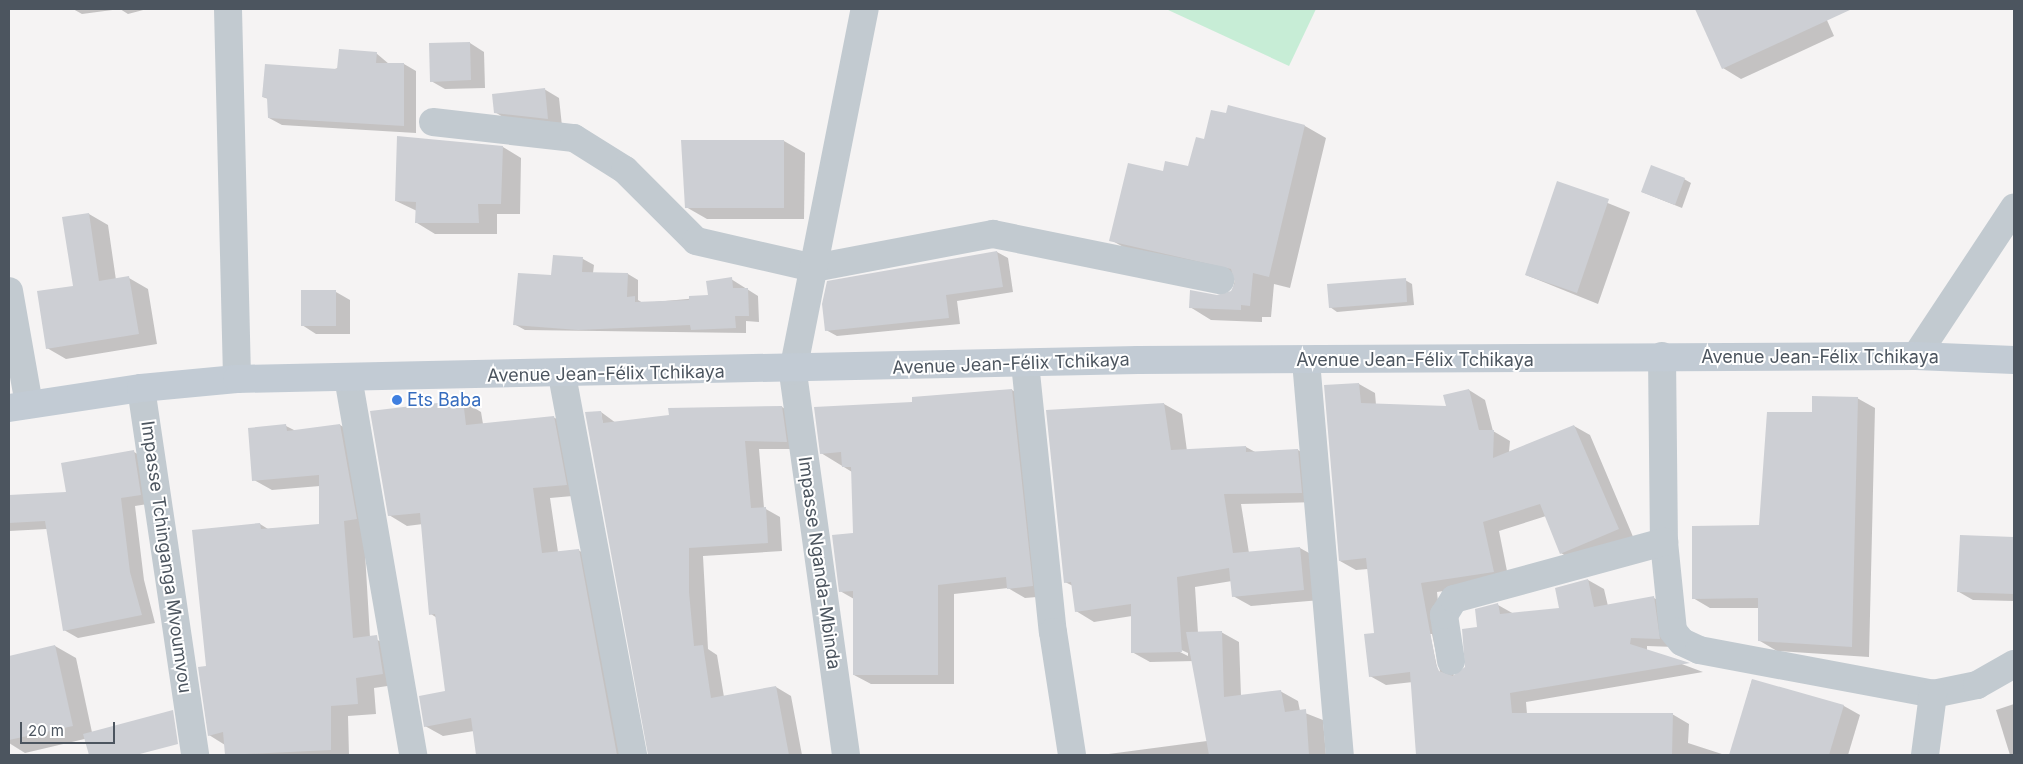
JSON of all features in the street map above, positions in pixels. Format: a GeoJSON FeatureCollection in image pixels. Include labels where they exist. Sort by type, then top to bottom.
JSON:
{"type":"FeatureCollection","features":[{"type":"Feature","properties":{"kind":"street"},"geometry":{"type":"LineString","coordinates":[[228,9],[237,380]]}},
{"type":"Feature","properties":{"kind":"street","name":"Impasse Nganda-Mbinda"},"geometry":{"type":"LineString","coordinates":[[846,755],[793,371],[865,9]]}},
{"type":"Feature","properties":{"kind":"street"},"geometry":{"type":"LineString","coordinates":[[433,122],[574,138],[625,170],[696,242],[814,268],[993,234],[1220,280]]}},
{"type":"Feature","properties":{"kind":"street"},"geometry":{"type":"LineString","coordinates":[[1916,356],[2014,208]]}},
{"type":"Feature","properties":{"kind":"street"},"geometry":{"type":"LineString","coordinates":[[9,291],[19,406]]}},
{"type":"Feature","properties":{"kind":"street"},"geometry":{"type":"LineString","coordinates":[[1662,356],[1664,542],[1673,631],[1682,642],[1699,650],[1933,694],[1976,685],[2014,664]]}},
{"type":"Feature","properties":{"kind":"street","name":"Avenue Jean-Félix Tchikaya"},"geometry":{"type":"LineString","coordinates":[[19,406],[141,388],[237,380],[348,377],[793,371],[1025,363],[1662,356],[1916,356],[2014,360]]}},
{"type":"Feature","properties":{"kind":"street"},"geometry":{"type":"LineString","coordinates":[[1306,361],[1340,755]]}},
{"type":"Feature","properties":{"kind":"street"},"geometry":{"type":"LineString","coordinates":[[1025,363],[1053,632],[1072,755]]}},
{"type":"Feature","properties":{"kind":"street"},"geometry":{"type":"LineString","coordinates":[[562,375],[633,755]]}},
{"type":"Feature","properties":{"kind":"street"},"geometry":{"type":"LineString","coordinates":[[348,377],[413,755]]}},
{"type":"Feature","properties":{"kind":"street","name":"Impasse Tchinganga Mvoumvou"},"geometry":{"type":"LineString","coordinates":[[141,388],[195,755]]}},
{"type":"Feature","properties":{"kind":"street"},"geometry":{"type":"LineString","coordinates":[[1451,661],[1444,615],[1454,600],[1664,542]]}},
{"type":"Feature","properties":{"kind":"street"},"geometry":{"type":"LineString","coordinates":[[1925,755],[1933,694]]}},
{"type":"Feature","properties":{"kind":"green space"},"geometry":{"type":"Polygon","coordinates":[[[1166,9],[1316,9],[1289,66],[1166,9]]]}},
{"type":"Feature","properties":{"kind":"building"},"geometry":{"type":"Polygon","coordinates":[[[1695,9],[1852,9],[1722,69],[1695,9]]]}},
{"type":"Feature","properties":{"kind":"building"},"geometry":{"type":"Polygon","coordinates":[[[470,42],[471,80],[430,82],[429,43],[470,42]]]}},
{"type":"Feature","properties":{"kind":"building"},"geometry":{"type":"Polygon","coordinates":[[[339,49],[377,52],[376,63],[404,63],[404,126],[268,118],[267,98],[262,97],[265,64],[337,69],[339,49]]]}},
{"type":"Feature","properties":{"kind":"building"},"geometry":{"type":"Polygon","coordinates":[[[545,88],[548,119],[494,113],[492,94],[545,88]]]}},
{"type":"Feature","properties":{"kind":"building"},"geometry":{"type":"Polygon","coordinates":[[[1228,105],[1305,125],[1269,277],[1253,273],[1250,306],[1241,305],[1241,310],[1189,308],[1190,290],[1217,295],[1231,291],[1235,283],[1231,269],[1109,241],[1128,163],[1163,171],[1165,161],[1188,166],[1196,137],[1204,139],[1211,110],[1226,113],[1228,105]]]}},
{"type":"Feature","properties":{"kind":"building"},"geometry":{"type":"Polygon","coordinates":[[[397,136],[503,146],[501,204],[478,204],[479,223],[415,223],[416,202],[395,201],[397,136]]]}},
{"type":"Feature","properties":{"kind":"building"},"geometry":{"type":"Polygon","coordinates":[[[681,140],[784,140],[784,208],[685,208],[681,140]]]}},
{"type":"Feature","properties":{"kind":"building"},"geometry":{"type":"Polygon","coordinates":[[[1651,165],[1685,178],[1675,205],[1641,192],[1651,165]]]}},
{"type":"Feature","properties":{"kind":"building"},"geometry":{"type":"Polygon","coordinates":[[[1557,181],[1609,199],[1577,293],[1525,275],[1557,181]]]}},
{"type":"Feature","properties":{"kind":"building"},"geometry":{"type":"Polygon","coordinates":[[[89,213],[99,281],[129,276],[139,334],[46,349],[37,291],[73,286],[62,217],[89,213]]]}},
{"type":"Feature","properties":{"kind":"building"},"geometry":{"type":"Polygon","coordinates":[[[997,251],[1003,287],[946,295],[949,318],[825,331],[822,304],[827,281],[997,251]]]}},
{"type":"Feature","properties":{"kind":"building"},"geometry":{"type":"Polygon","coordinates":[[[553,255],[583,257],[582,272],[628,273],[627,297],[635,296],[635,302],[689,300],[689,296],[708,295],[706,281],[732,277],[733,288],[748,288],[749,316],[735,316],[736,328],[691,330],[690,325],[578,330],[513,325],[518,273],[551,275],[553,255]]]}},
{"type":"Feature","properties":{"kind":"building"},"geometry":{"type":"Polygon","coordinates":[[[1406,278],[1407,302],[1329,308],[1327,284],[1406,278]]]}},
{"type":"Feature","properties":{"kind":"building"},"geometry":{"type":"Polygon","coordinates":[[[301,290],[336,290],[336,326],[301,326],[301,290]]]}},
{"type":"Feature","properties":{"kind":"building"},"geometry":{"type":"Polygon","coordinates":[[[1359,383],[1361,403],[1446,406],[1443,395],[1469,389],[1479,430],[1494,430],[1493,458],[1574,425],[1619,529],[1560,554],[1540,504],[1483,522],[1494,572],[1421,583],[1436,664],[1439,671],[1453,676],[1465,667],[1462,629],[1477,627],[1475,609],[1498,603],[1500,614],[1559,608],[1555,588],[1588,579],[1594,607],[1654,596],[1660,639],[1631,638],[1630,644],[1690,663],[1510,693],[1512,713],[1673,713],[1672,755],[1416,755],[1410,672],[1369,677],[1364,634],[1374,633],[1366,558],[1339,561],[1324,385],[1359,383]]]}},
{"type":"Feature","properties":{"kind":"building"},"geometry":{"type":"Polygon","coordinates":[[[1012,389],[1033,586],[1007,589],[1006,577],[938,585],[938,675],[853,675],[853,591],[839,592],[832,535],[853,533],[851,467],[842,467],[841,452],[820,454],[814,407],[912,402],[912,397],[1012,389]]]}},
{"type":"Feature","properties":{"kind":"building"},"geometry":{"type":"Polygon","coordinates":[[[1812,396],[1858,397],[1852,647],[1758,641],[1758,598],[1692,599],[1692,526],[1759,525],[1767,412],[1812,412],[1812,396]]]}},
{"type":"Feature","properties":{"kind":"building"},"geometry":{"type":"Polygon","coordinates":[[[463,400],[466,425],[554,416],[567,485],[533,488],[542,553],[579,549],[617,755],[476,755],[471,718],[424,727],[419,696],[445,691],[435,614],[429,615],[420,513],[388,516],[370,411],[463,400]]]}},
{"type":"Feature","properties":{"kind":"building"},"geometry":{"type":"Polygon","coordinates":[[[1164,403],[1171,450],[1246,446],[1246,452],[1298,449],[1302,493],[1224,494],[1233,553],[1300,547],[1304,590],[1232,597],[1229,568],[1177,577],[1182,652],[1131,653],[1131,604],[1075,612],[1071,582],[1064,583],[1046,410],[1164,403]]]}},
{"type":"Feature","properties":{"kind":"building"},"geometry":{"type":"Polygon","coordinates":[[[782,406],[787,442],[745,441],[751,508],[766,507],[768,543],[689,548],[689,592],[694,646],[703,645],[711,698],[776,686],[789,755],[648,755],[585,412],[601,411],[603,423],[669,415],[668,408],[782,406]]]}},
{"type":"Feature","properties":{"kind":"building"},"geometry":{"type":"Polygon","coordinates":[[[286,424],[287,431],[340,424],[357,519],[344,521],[353,638],[377,635],[383,674],[356,678],[358,704],[331,706],[331,750],[225,755],[223,732],[208,736],[198,667],[206,666],[192,530],[260,523],[261,529],[319,524],[319,475],[252,481],[248,428],[286,424]]]}},
{"type":"Feature","properties":{"kind":"building"},"geometry":{"type":"Polygon","coordinates":[[[134,450],[141,495],[121,498],[130,572],[142,615],[63,631],[45,521],[9,523],[9,495],[66,492],[61,463],[134,450]]]}},
{"type":"Feature","properties":{"kind":"building"},"geometry":{"type":"Polygon","coordinates":[[[1960,535],[2014,537],[2014,594],[1957,592],[1960,535]]]}},
{"type":"Feature","properties":{"kind":"building"},"geometry":{"type":"Polygon","coordinates":[[[1222,631],[1224,697],[1281,690],[1285,712],[1306,709],[1309,755],[1209,755],[1186,632],[1222,631]]]}},
{"type":"Feature","properties":{"kind":"building"},"geometry":{"type":"Polygon","coordinates":[[[55,645],[73,726],[9,740],[9,656],[55,645]]]}},
{"type":"Feature","properties":{"kind":"building"},"geometry":{"type":"Polygon","coordinates":[[[1752,679],[1844,705],[1829,755],[1729,755],[1752,679]]]}},
{"type":"Feature","properties":{"kind":"building"},"geometry":{"type":"Polygon","coordinates":[[[173,710],[178,744],[136,755],[89,755],[83,734],[173,710]]]}},
{"type":"Feature","properties":{"kind":"place","name":"Ets Baba"},"geometry":{"type":"Point","coordinates":[397,400]}}]}
